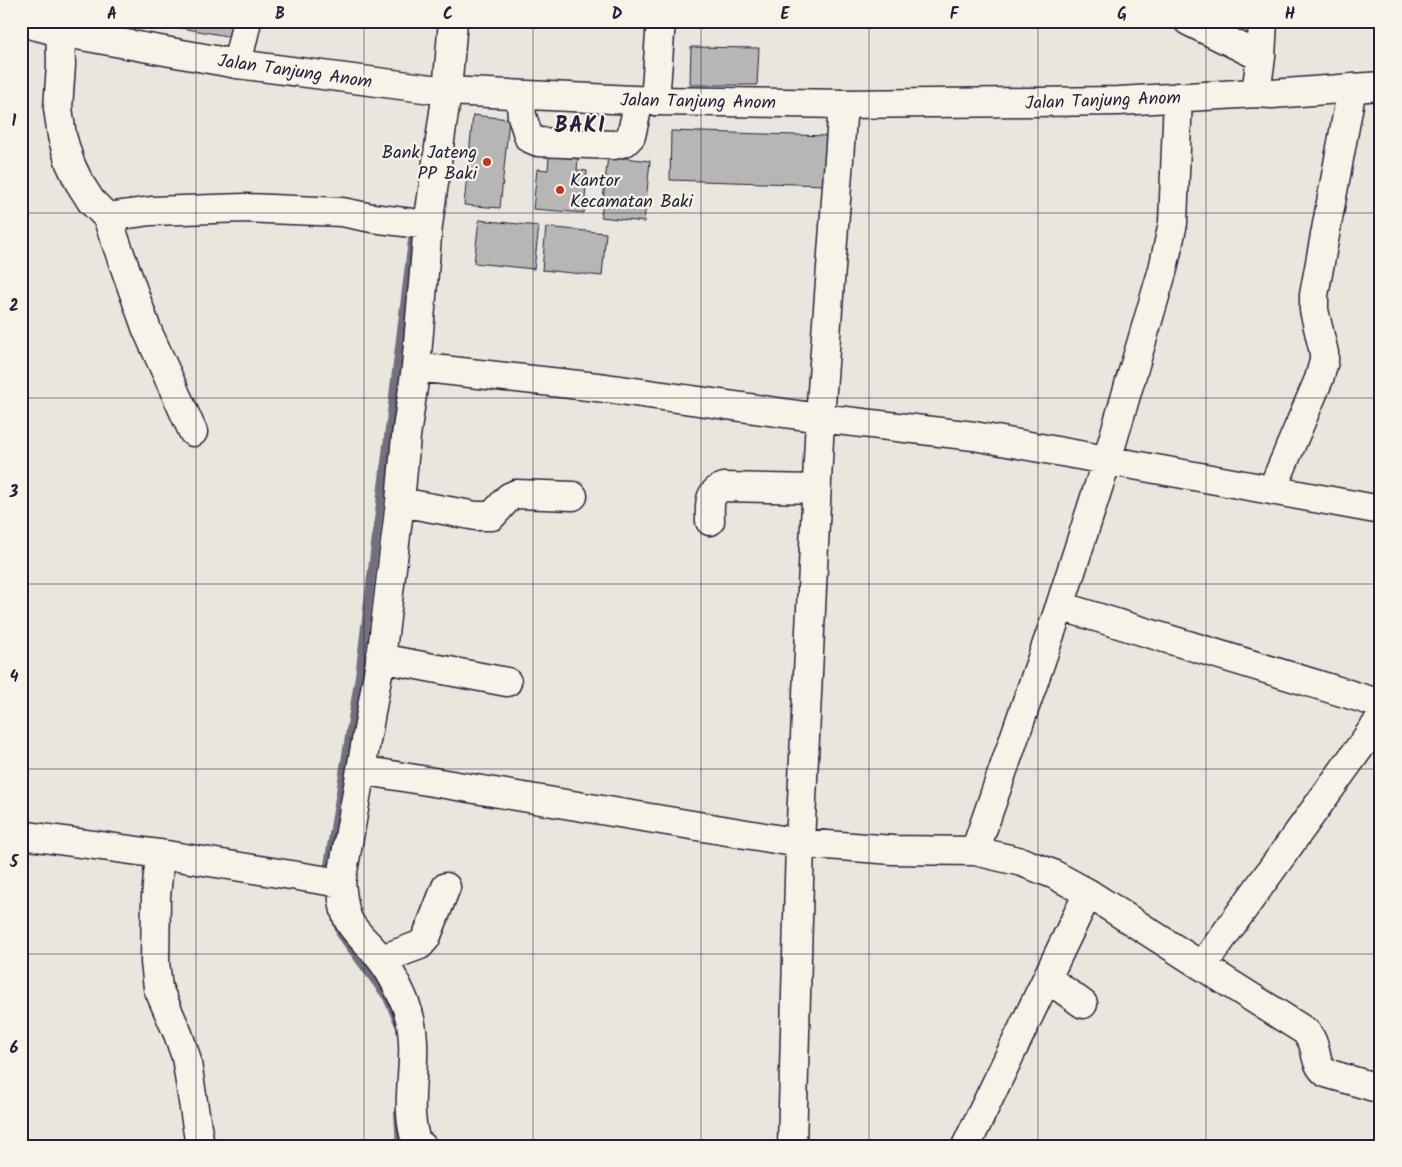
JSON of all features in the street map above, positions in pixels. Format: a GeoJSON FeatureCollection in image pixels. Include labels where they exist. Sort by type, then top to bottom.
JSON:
{"type":"FeatureCollection","features":[{"type":"Feature","properties":{"kind":"street"},"geometry":{"type":"LineString","coordinates":[[237,64],[247,21]]}},
{"type":"Feature","properties":{"kind":"street"},"geometry":{"type":"LineString","coordinates":[[419,1145],[412,1132],[410,1109],[414,1051],[410,1019],[399,990],[382,959],[350,923],[333,881],[361,770],[380,658],[416,367],[428,225],[447,91],[453,21]]}},
{"type":"Feature","properties":{"kind":"street"},"geometry":{"type":"LineString","coordinates":[[520,95],[522,116],[529,138],[538,142],[614,145],[625,142],[631,136],[647,101],[661,21]]}},
{"type":"Feature","properties":{"kind":"street"},"geometry":{"type":"LineString","coordinates":[[1188,21],[1261,57]]}},
{"type":"Feature","properties":{"kind":"street"},"geometry":{"type":"LineString","coordinates":[[1256,93],[1264,21]]}},
{"type":"Feature","properties":{"kind":"street","name":"Jalan Tanjung Anom"},"geometry":{"type":"LineString","coordinates":[[21,22],[60,26],[237,64],[447,91],[647,101],[843,104],[1109,101],[1256,93],[1272,94],[1381,86]]}},
{"type":"Feature","properties":{"kind":"street"},"geometry":{"type":"LineString","coordinates":[[60,26],[61,64],[58,108],[62,136],[70,163],[91,201],[107,217],[147,330],[193,432]]}},
{"type":"Feature","properties":{"kind":"street"},"geometry":{"type":"LineString","coordinates":[[1272,490],[1319,379],[1324,361],[1324,353],[1314,310],[1314,295],[1352,88]]}},
{"type":"Feature","properties":{"kind":"street"},"geometry":{"type":"LineString","coordinates":[[975,851],[1060,606],[1107,460],[1163,269],[1173,223],[1178,97]]}},
{"type":"Feature","properties":{"kind":"street"},"geometry":{"type":"LineString","coordinates":[[792,1146],[800,843],[816,489],[843,104]]}},
{"type":"Feature","properties":{"kind":"street"},"geometry":{"type":"LineString","coordinates":[[107,217],[151,211],[245,208],[342,212],[428,225]]}},
{"type":"Feature","properties":{"kind":"street"},"geometry":{"type":"LineString","coordinates":[[416,367],[606,388],[820,418],[974,436],[1381,510]]}},
{"type":"Feature","properties":{"kind":"street"},"geometry":{"type":"LineString","coordinates":[[710,521],[710,503],[714,492],[724,487],[816,489]]}},
{"type":"Feature","properties":{"kind":"street"},"geometry":{"type":"LineString","coordinates":[[400,502],[476,516],[492,516],[509,497],[516,494],[573,496]]}},
{"type":"Feature","properties":{"kind":"street"},"geometry":{"type":"LineString","coordinates":[[1060,606],[1381,704]]}},
{"type":"Feature","properties":{"kind":"street"},"geometry":{"type":"LineString","coordinates":[[380,658],[507,682]]}},
{"type":"Feature","properties":{"kind":"street"},"geometry":{"type":"LineString","coordinates":[[1202,966],[1381,718]]}},
{"type":"Feature","properties":{"kind":"street"},"geometry":{"type":"LineString","coordinates":[[361,770],[800,843],[893,850],[975,851],[1022,862],[1054,874],[1088,893],[1305,1032],[1311,1038],[1320,1068],[1326,1073],[1381,1089]]}},
{"type":"Feature","properties":{"kind":"street"},"geometry":{"type":"LineString","coordinates":[[21,835],[333,881]]}},
{"type":"Feature","properties":{"kind":"street"},"geometry":{"type":"LineString","coordinates":[[160,854],[155,916],[155,962],[158,988],[186,1057],[200,1146]]}},
{"type":"Feature","properties":{"kind":"street"},"geometry":{"type":"LineString","coordinates":[[382,959],[420,945],[426,938],[446,887]]}},
{"type":"Feature","properties":{"kind":"street"},"geometry":{"type":"LineString","coordinates":[[966,1146],[1088,893]]}},
{"type":"Feature","properties":{"kind":"street"},"geometry":{"type":"LineString","coordinates":[[1047,978],[1083,1004]]}},
{"type":"Feature","properties":{"kind":"building"},"geometry":{"type":"Polygon","coordinates":[[[142,21],[242,21],[238,38],[142,21]]]}},
{"type":"Feature","properties":{"kind":"building"},"geometry":{"type":"Polygon","coordinates":[[[691,47],[759,48],[757,85],[690,85],[691,47]]]}},
{"type":"Feature","properties":{"kind":"building","name":"Bank Jateng PP Baki"},"geometry":{"type":"Polygon","coordinates":[[[473,115],[509,119],[500,208],[464,205],[473,115]]]}},
{"type":"Feature","properties":{"kind":"building"},"geometry":{"type":"Polygon","coordinates":[[[671,131],[827,136],[826,185],[670,180],[671,131]]]}},
{"type":"Feature","properties":{"kind":"building","name":"Kantor Kecamatan Baki"},"geometry":{"type":"Polygon","coordinates":[[[549,156],[578,159],[577,170],[587,171],[584,213],[533,209],[537,169],[548,170],[549,156]]]}},
{"type":"Feature","properties":{"kind":"building"},"geometry":{"type":"Polygon","coordinates":[[[608,156],[650,161],[644,222],[601,217],[608,156]]]}},
{"type":"Feature","properties":{"kind":"building"},"geometry":{"type":"Polygon","coordinates":[[[479,220],[539,226],[534,269],[474,263],[479,220]]]}},
{"type":"Feature","properties":{"kind":"building"},"geometry":{"type":"Polygon","coordinates":[[[546,227],[606,233],[602,276],[542,270],[546,227]]]}},
{"type":"Feature","properties":{"kind":"waterway"},"geometry":{"type":"LineString","coordinates":[[329,877],[328,865],[359,676],[412,240]]}},
{"type":"Feature","properties":{"kind":"waterway"},"geometry":{"type":"LineString","coordinates":[[337,923],[340,934],[387,998],[398,1023]]}},
{"type":"Feature","properties":{"kind":"waterway"},"geometry":{"type":"LineString","coordinates":[[398,1114],[400,1146]]}},
{"type":"Feature","properties":{"kind":"place","name":"Bank Jateng PP Baki"},"geometry":{"type":"Point","coordinates":[487,162]}},
{"type":"Feature","properties":{"kind":"place","name":"Kantor Kecamatan Baki"},"geometry":{"type":"Point","coordinates":[560,190]}},
{"type":"Feature","properties":{"kind":"district","name":"BAKI"},"geometry":{"type":"Point","coordinates":[580,124]}}]}
